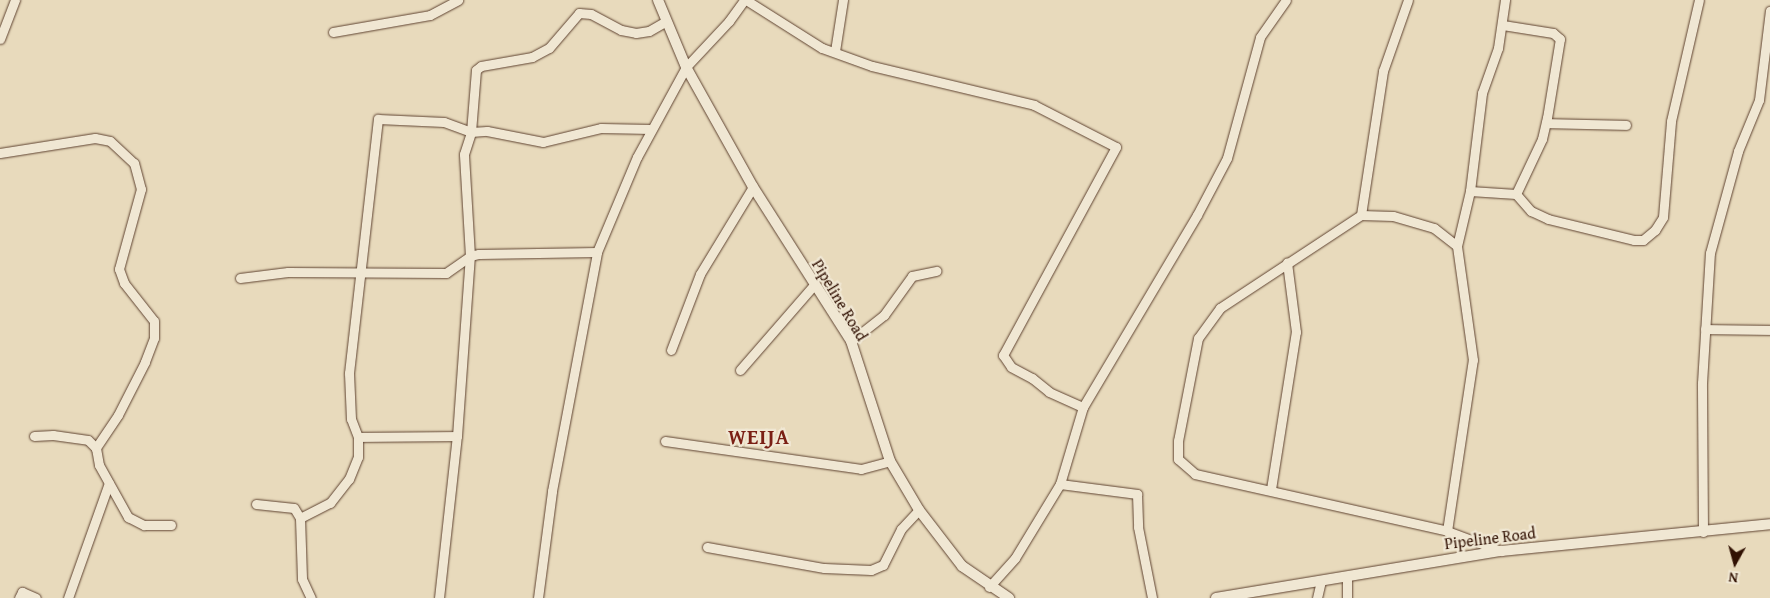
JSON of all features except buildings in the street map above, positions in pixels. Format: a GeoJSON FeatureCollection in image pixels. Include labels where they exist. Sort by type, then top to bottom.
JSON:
{"type":"FeatureCollection","features":[{"type":"Feature","properties":{"kind":"street"},"geometry":{"type":"LineString","coordinates":[[0,39],[15,0]]}},
{"type":"Feature","properties":{"kind":"street"},"geometry":{"type":"LineString","coordinates":[[333,32],[430,16],[458,0]]}},
{"type":"Feature","properties":{"kind":"street","name":"Pipeline Road"},"geometry":{"type":"LineString","coordinates":[[658,0],[686,67],[753,187],[850,341],[890,461],[919,510],[962,566],[989,587],[1009,598]]}},
{"type":"Feature","properties":{"kind":"street"},"geometry":{"type":"LineString","coordinates":[[538,598],[552,491],[597,252],[651,129],[686,67],[729,21],[745,0],[817,45],[872,66],[970,87],[1041,108],[1116,147],[1002,355],[1011,367],[1032,378],[1049,392],[1083,407]]}},
{"type":"Feature","properties":{"kind":"street"},"geometry":{"type":"LineString","coordinates":[[835,51],[843,0]]}},
{"type":"Feature","properties":{"kind":"street"},"geometry":{"type":"LineString","coordinates":[[989,587],[1015,558],[1060,484],[1083,407],[1196,215],[1227,158],[1260,37],[1286,0]]}},
{"type":"Feature","properties":{"kind":"street"},"geometry":{"type":"LineString","coordinates":[[1361,215],[1383,71],[1408,0]]}},
{"type":"Feature","properties":{"kind":"street"},"geometry":{"type":"LineString","coordinates":[[1447,531],[1473,360],[1457,246],[1470,191],[1482,93],[1503,25],[1505,0]]}},
{"type":"Feature","properties":{"kind":"street"},"geometry":{"type":"LineString","coordinates":[[1470,191],[1516,194],[1531,211],[1548,219],[1634,240],[1643,240],[1655,230],[1663,217],[1671,120],[1698,0]]}},
{"type":"Feature","properties":{"kind":"street"},"geometry":{"type":"LineString","coordinates":[[1703,532],[1705,329],[1712,242],[1741,142],[1756,110],[1770,11]]}},
{"type":"Feature","properties":{"kind":"street"},"geometry":{"type":"LineString","coordinates":[[439,598],[457,436],[470,256],[464,154],[472,132],[473,87],[476,70],[481,66],[532,57],[549,48],[579,13],[591,14],[622,30],[636,33],[649,31],[666,21]]}},
{"type":"Feature","properties":{"kind":"street"},"geometry":{"type":"LineString","coordinates":[[1503,25],[1553,33],[1560,39],[1546,123],[1539,147],[1516,194]]}},
{"type":"Feature","properties":{"kind":"street"},"geometry":{"type":"LineString","coordinates":[[300,518],[330,503],[350,479],[358,457],[358,437],[351,419],[349,372],[378,119],[444,122],[472,132],[487,131],[543,142],[601,128],[651,129]]}},
{"type":"Feature","properties":{"kind":"street"},"geometry":{"type":"LineString","coordinates":[[1546,123],[1626,125]]}},
{"type":"Feature","properties":{"kind":"street"},"geometry":{"type":"LineString","coordinates":[[0,153],[95,138],[110,141],[134,163],[141,188],[119,269],[124,283],[154,321],[154,338],[118,415],[96,448]]}},
{"type":"Feature","properties":{"kind":"street"},"geometry":{"type":"LineString","coordinates":[[671,350],[700,274],[753,187]]}},
{"type":"Feature","properties":{"kind":"street"},"geometry":{"type":"LineString","coordinates":[[1457,246],[1434,228],[1393,216],[1361,215],[1220,308],[1198,338],[1178,441],[1178,459],[1195,474],[1271,489],[1447,531],[1501,551]]}},
{"type":"Feature","properties":{"kind":"street"},"geometry":{"type":"LineString","coordinates":[[240,278],[288,272],[359,274],[446,273],[470,256],[531,251],[597,252]]}},
{"type":"Feature","properties":{"kind":"street"},"geometry":{"type":"LineString","coordinates":[[1271,489],[1296,332],[1287,263]]}},
{"type":"Feature","properties":{"kind":"street"},"geometry":{"type":"LineString","coordinates":[[850,341],[884,315],[912,276],[936,271]]}},
{"type":"Feature","properties":{"kind":"street"},"geometry":{"type":"LineString","coordinates":[[740,370],[814,285]]}},
{"type":"Feature","properties":{"kind":"street"},"geometry":{"type":"LineString","coordinates":[[1705,329],[1770,330]]}},
{"type":"Feature","properties":{"kind":"street"},"geometry":{"type":"LineString","coordinates":[[34,436],[75,437],[88,440],[96,448],[109,483],[128,516],[144,525],[171,525]]}},
{"type":"Feature","properties":{"kind":"street"},"geometry":{"type":"LineString","coordinates":[[358,437],[457,436]]}},
{"type":"Feature","properties":{"kind":"street"},"geometry":{"type":"LineString","coordinates":[[665,441],[861,468],[890,461]]}},
{"type":"Feature","properties":{"kind":"street"},"geometry":{"type":"LineString","coordinates":[[68,598],[109,483]]}},
{"type":"Feature","properties":{"kind":"street"},"geometry":{"type":"LineString","coordinates":[[1060,484],[1137,494],[1138,527],[1152,598]]}},
{"type":"Feature","properties":{"kind":"street"},"geometry":{"type":"LineString","coordinates":[[256,504],[294,508],[300,518],[302,579],[311,598]]}},
{"type":"Feature","properties":{"kind":"street"},"geometry":{"type":"LineString","coordinates":[[708,547],[824,568],[871,570],[883,565],[898,534],[919,510]]}},
{"type":"Feature","properties":{"kind":"street","name":"Pipeline Road"},"geometry":{"type":"LineString","coordinates":[[1216,598],[1347,577],[1414,563],[1501,551],[1770,524]]}},
{"type":"Feature","properties":{"kind":"street"},"geometry":{"type":"LineString","coordinates":[[1347,577],[1347,598]]}},
{"type":"Feature","properties":{"kind":"street"},"geometry":{"type":"LineString","coordinates":[[1316,598],[1321,580]]}},
{"type":"Feature","properties":{"kind":"street"},"geometry":{"type":"LineString","coordinates":[[19,598],[22,592],[36,598]]}},
{"type":"Feature","properties":{"kind":"district","name":"WEIJA"},"geometry":{"type":"Point","coordinates":[759,437]}}]}
